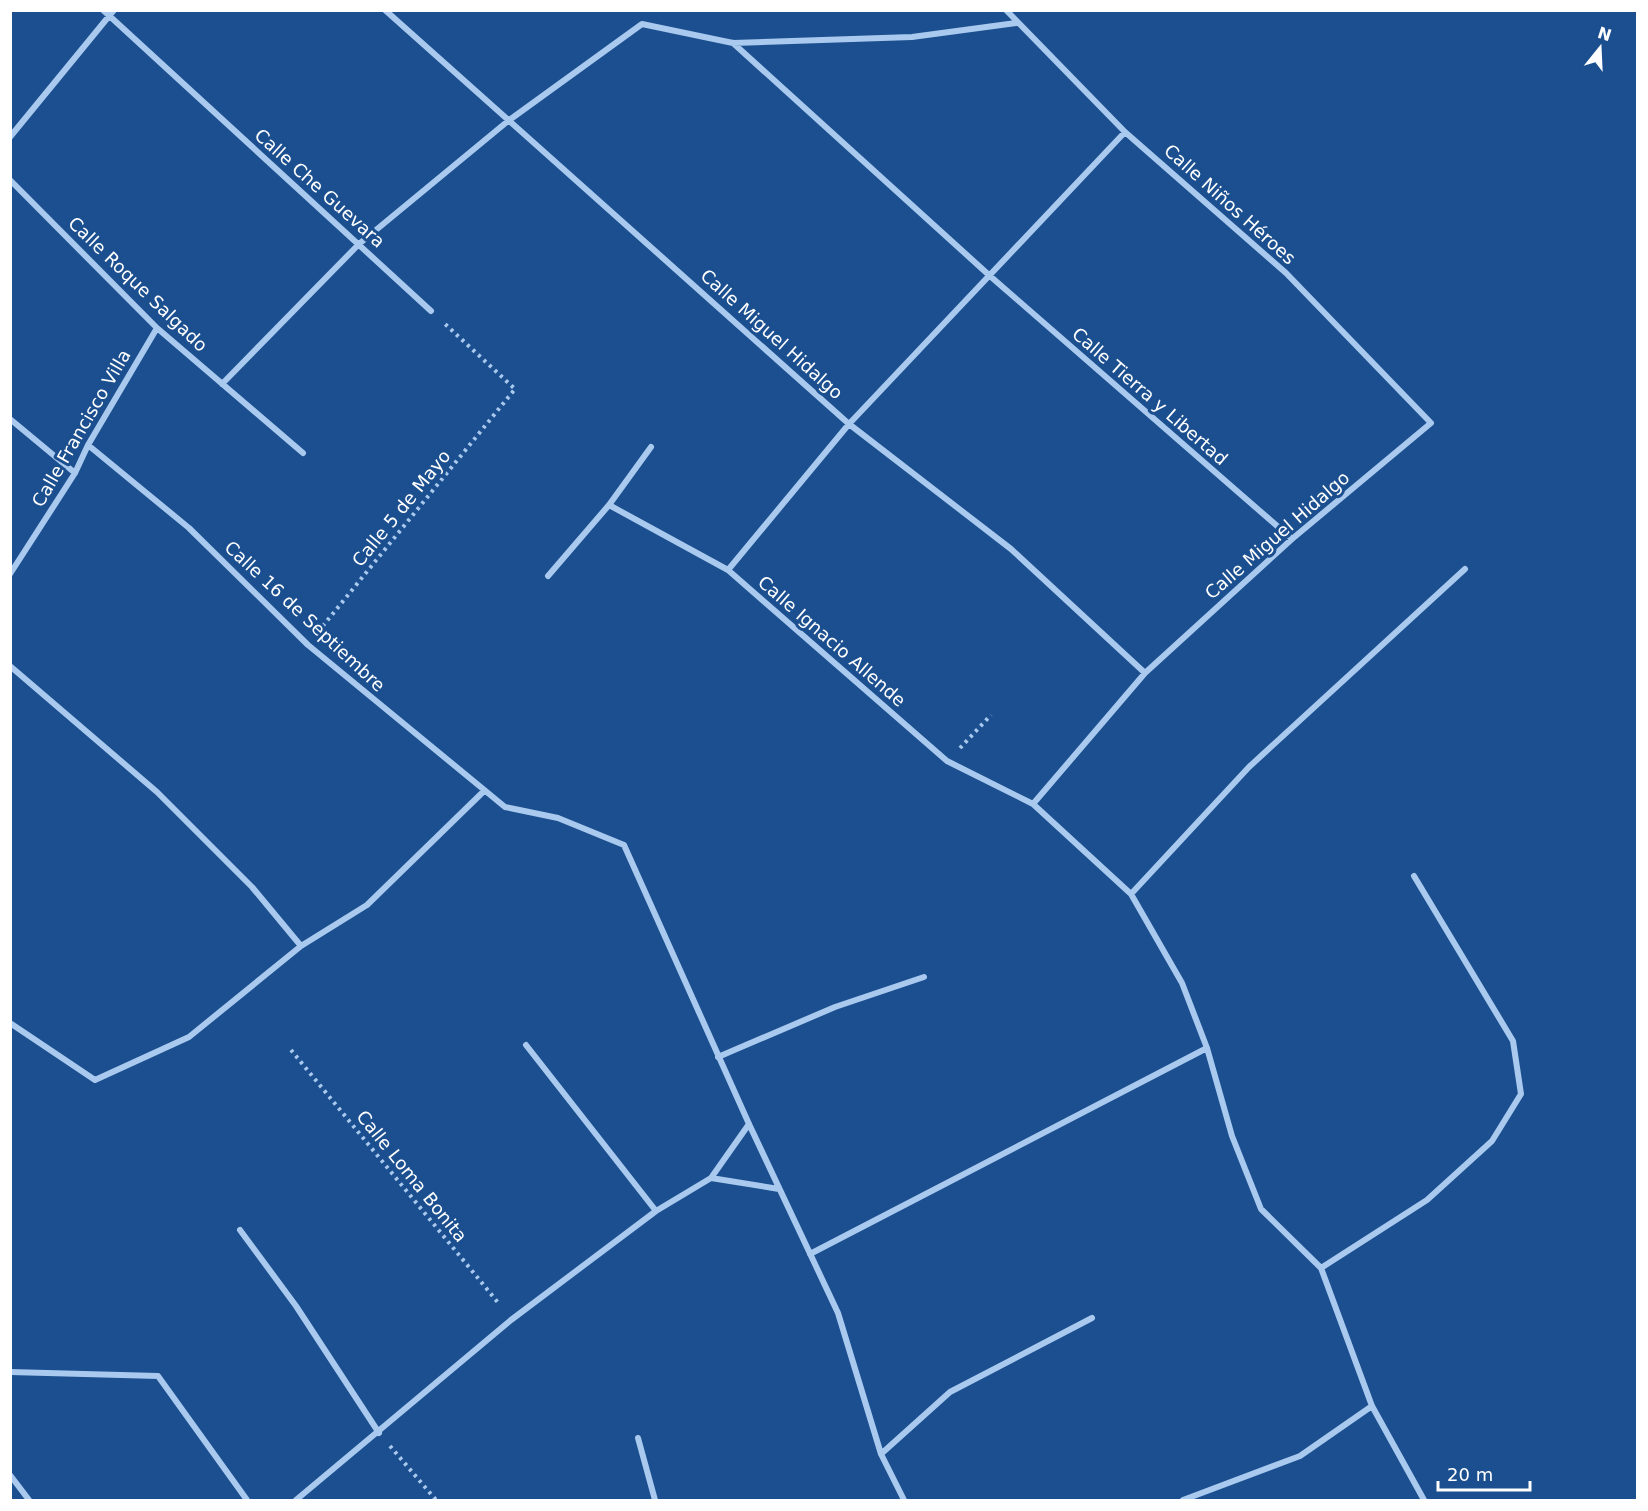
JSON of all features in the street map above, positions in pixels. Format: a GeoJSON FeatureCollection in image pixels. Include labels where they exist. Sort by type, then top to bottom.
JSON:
{"type":"FeatureCollection","features":[{"type":"Feature","properties":{"kind":"street","name":"Calle Che Guevara"},"geometry":{"type":"LineString","coordinates":[[103,10],[431,311]]}},
{"type":"Feature","properties":{"kind":"street"},"geometry":{"type":"LineString","coordinates":[[10,137],[114,10]]}},
{"type":"Feature","properties":{"kind":"street","name":"Calle Miguel Hidalgo"},"geometry":{"type":"LineString","coordinates":[[385,10],[849,424],[1011,549],[1145,673]]}},
{"type":"Feature","properties":{"kind":"street","name":"Calle Niños Héroes"},"geometry":{"type":"LineString","coordinates":[[1006,10],[1125,132],[1286,273],[1431,423]]}},
{"type":"Feature","properties":{"kind":"street"},"geometry":{"type":"LineString","coordinates":[[222,384],[359,244],[508,121],[642,24],[733,43],[912,37],[1016,22]]}},
{"type":"Feature","properties":{"kind":"street","name":"Calle Tierra y Libertad"},"geometry":{"type":"LineString","coordinates":[[733,43],[990,276],[1292,539]]}},
{"type":"Feature","properties":{"kind":"street"},"geometry":{"type":"LineString","coordinates":[[728,570],[849,424],[1125,132]]}},
{"type":"Feature","properties":{"kind":"street","name":"Calle Roque Salgado"},"geometry":{"type":"LineString","coordinates":[[10,180],[157,328],[303,453]]}},
{"type":"Feature","properties":{"kind":"street","name":"Calle Francisco Villa"},"geometry":{"type":"LineString","coordinates":[[10,574],[75,472],[87,445],[157,328]]}},
{"type":"Feature","properties":{"kind":"street"},"geometry":{"type":"LineString","coordinates":[[10,418],[75,472]]}},
{"type":"Feature","properties":{"kind":"street","name":"Calle Miguel Hidalgo"},"geometry":{"type":"LineString","coordinates":[[1033,804],[1145,673],[1292,539],[1431,423]]}},
{"type":"Feature","properties":{"kind":"street","name":"Calle 16 de Septiembre"},"geometry":{"type":"LineString","coordinates":[[87,445],[189,528],[309,645],[505,807],[558,818],[624,845],[718,1057]]}},
{"type":"Feature","properties":{"kind":"street"},"geometry":{"type":"LineString","coordinates":[[548,576],[609,505],[651,447]]}},
{"type":"Feature","properties":{"kind":"street","name":"Calle Ignacio Allende"},"geometry":{"type":"LineString","coordinates":[[609,505],[728,570],[947,761],[1033,804],[1131,894],[1182,983],[1207,1048],[1232,1136],[1261,1209],[1321,1268]]}},
{"type":"Feature","properties":{"kind":"street"},"geometry":{"type":"LineString","coordinates":[[1131,894],[1249,767],[1465,569]]}},
{"type":"Feature","properties":{"kind":"street"},"geometry":{"type":"LineString","coordinates":[[10,666],[157,792],[252,887],[301,946]]}},
{"type":"Feature","properties":{"kind":"street"},"geometry":{"type":"LineString","coordinates":[[10,1023],[95,1080],[189,1037],[301,946],[367,905],[484,791]]}},
{"type":"Feature","properties":{"kind":"street"},"geometry":{"type":"LineString","coordinates":[[1414,876],[1513,1041],[1521,1094],[1492,1141],[1427,1200],[1321,1268],[1372,1406],[1424,1500]]}},
{"type":"Feature","properties":{"kind":"street"},"geometry":{"type":"LineString","coordinates":[[904,1500],[881,1454],[838,1313],[718,1057],[836,1007],[924,977]]}},
{"type":"Feature","properties":{"kind":"street"},"geometry":{"type":"LineString","coordinates":[[526,1045],[656,1211]]}},
{"type":"Feature","properties":{"kind":"street"},"geometry":{"type":"LineString","coordinates":[[810,1254],[1207,1048]]}},
{"type":"Feature","properties":{"kind":"street"},"geometry":{"type":"LineString","coordinates":[[296,1500],[379,1433],[511,1320],[656,1211],[711,1178],[749,1124]]}},
{"type":"Feature","properties":{"kind":"street"},"geometry":{"type":"LineString","coordinates":[[711,1178],[779,1189]]}},
{"type":"Feature","properties":{"kind":"street"},"geometry":{"type":"LineString","coordinates":[[240,1230],[296,1306],[379,1433]]}},
{"type":"Feature","properties":{"kind":"street"},"geometry":{"type":"LineString","coordinates":[[881,1454],[950,1392],[1092,1318]]}},
{"type":"Feature","properties":{"kind":"street"},"geometry":{"type":"LineString","coordinates":[[10,1372],[158,1376],[247,1500]]}},
{"type":"Feature","properties":{"kind":"street"},"geometry":{"type":"LineString","coordinates":[[1183,1500],[1300,1456],[1372,1406]]}},
{"type":"Feature","properties":{"kind":"street"},"geometry":{"type":"LineString","coordinates":[[638,1438],[656,1500]]}},
{"type":"Feature","properties":{"kind":"street"},"geometry":{"type":"LineString","coordinates":[[10,1475],[28,1500]]}},
{"type":"Feature","properties":{"kind":"path","name":"Calle 5 de Mayo"},"geometry":{"type":"LineString","coordinates":[[309,645],[515,389],[431,311]]}},
{"type":"Feature","properties":{"kind":"path"},"geometry":{"type":"LineString","coordinates":[[947,761],[991,715]]}},
{"type":"Feature","properties":{"kind":"path","name":"Calle Loma Bonita"},"geometry":{"type":"LineString","coordinates":[[291,1050],[511,1320]]}},
{"type":"Feature","properties":{"kind":"path"},"geometry":{"type":"LineString","coordinates":[[379,1433],[436,1500]]}}]}
